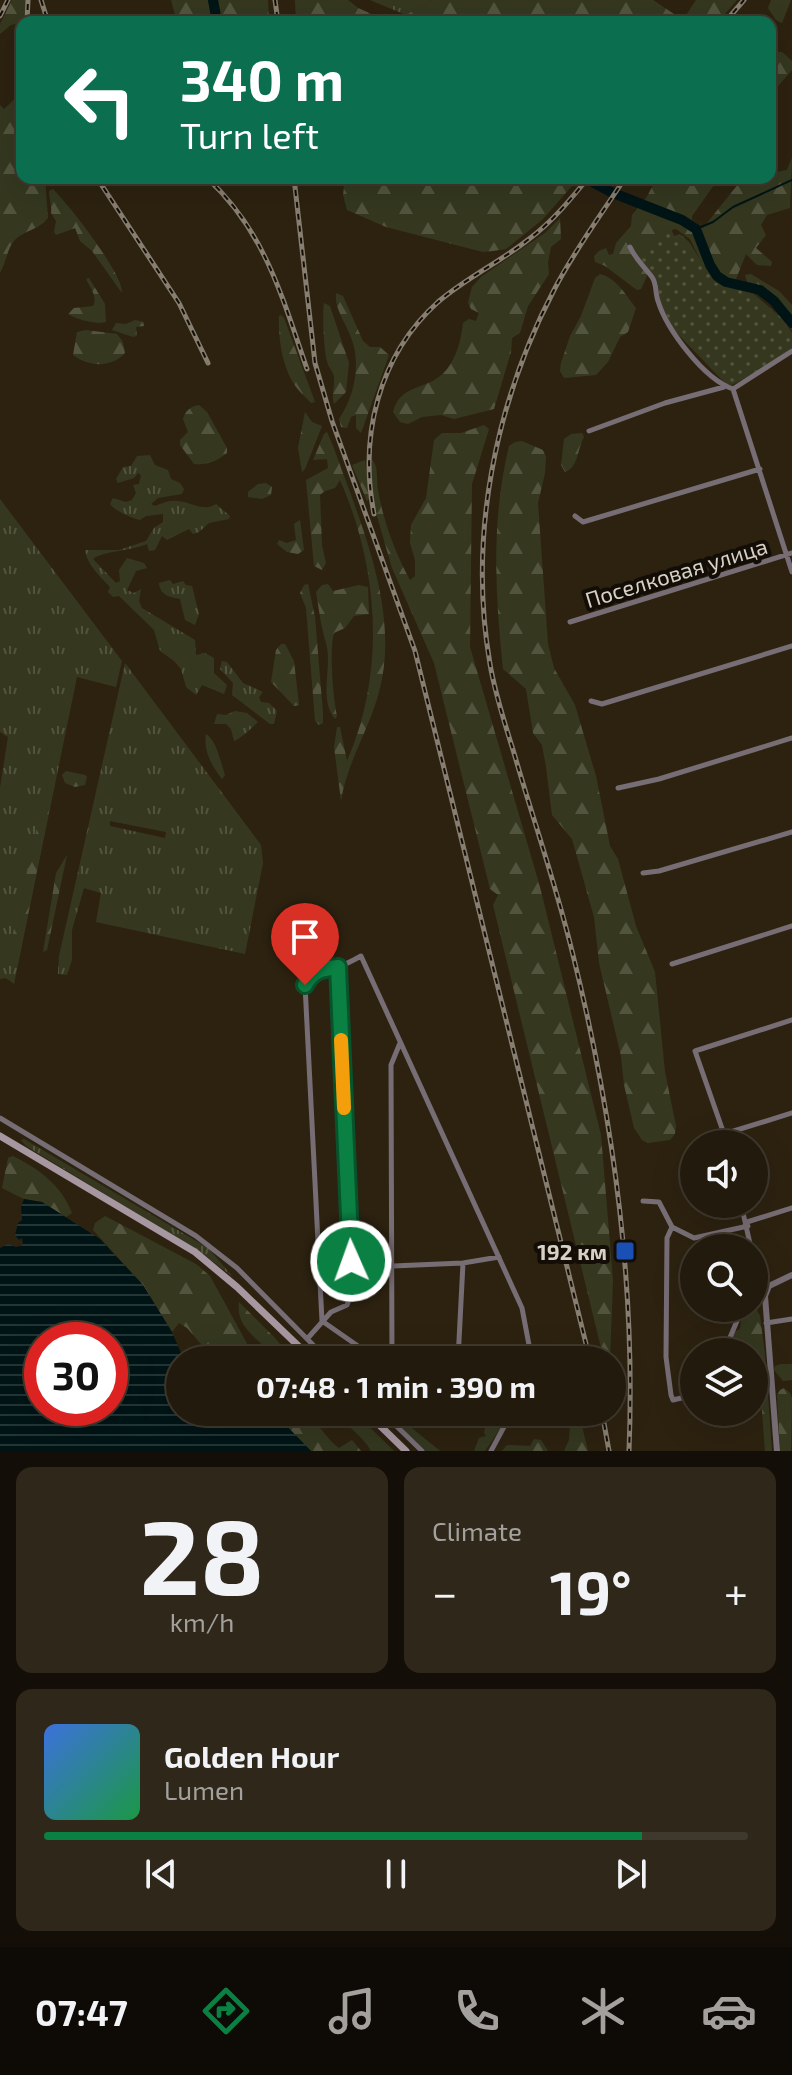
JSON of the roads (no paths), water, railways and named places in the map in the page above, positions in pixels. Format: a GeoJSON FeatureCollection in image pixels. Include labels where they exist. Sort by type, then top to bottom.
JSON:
{"type":"FeatureCollection","features":[{"type":"Feature","properties":{"kind":"main road"},"geometry":{"type":"LineString","coordinates":[[0,1136],[195,1252],[298,1346]]}},
{"type":"Feature","properties":{"kind":"main road"},"geometry":{"type":"LineString","coordinates":[[380,1426],[406,1451]]}},
{"type":"Feature","properties":{"kind":"street"},"geometry":{"type":"LineString","coordinates":[[630,247],[634,257],[652,277],[657,300],[671,330],[701,365],[733,389]]}},
{"type":"Feature","properties":{"kind":"street"},"geometry":{"type":"LineString","coordinates":[[733,389],[792,351]]}},
{"type":"Feature","properties":{"kind":"street"},"geometry":{"type":"LineString","coordinates":[[589,431],[665,403],[725,386]]}},
{"type":"Feature","properties":{"kind":"street"},"geometry":{"type":"LineString","coordinates":[[733,389],[789,553],[792,572]]}},
{"type":"Feature","properties":{"kind":"street"},"geometry":{"type":"LineString","coordinates":[[575,516],[583,522],[760,469]]}},
{"type":"Feature","properties":{"kind":"street","name":"Поселковая улица"},"geometry":{"type":"LineString","coordinates":[[570,622],[789,553]]}},
{"type":"Feature","properties":{"kind":"street"},"geometry":{"type":"LineString","coordinates":[[591,701],[602,704],[792,646]]}},
{"type":"Feature","properties":{"kind":"street"},"geometry":{"type":"LineString","coordinates":[[618,788],[659,779],[792,738]]}},
{"type":"Feature","properties":{"kind":"street"},"geometry":{"type":"LineString","coordinates":[[643,873],[792,832]]}},
{"type":"Feature","properties":{"kind":"street"},"geometry":{"type":"LineString","coordinates":[[672,964],[792,926]]}},
{"type":"Feature","properties":{"kind":"street"},"geometry":{"type":"LineString","coordinates":[[322,1321],[305,985],[318,970],[338,967],[361,956],[499,1257],[527,1325],[529,1346]]}},
{"type":"Feature","properties":{"kind":"street"},"geometry":{"type":"LineString","coordinates":[[307,1339],[331,1312],[347,1305],[351,1295],[338,967]]}},
{"type":"Feature","properties":{"kind":"street"},"geometry":{"type":"LineString","coordinates":[[723,1130],[695,1051],[792,1020]]}},
{"type":"Feature","properties":{"kind":"street"},"geometry":{"type":"LineString","coordinates":[[392,1346],[391,1065],[401,1042]]}},
{"type":"Feature","properties":{"kind":"street"},"geometry":{"type":"LineString","coordinates":[[737,1130],[792,1113]]}},
{"type":"Feature","properties":{"kind":"street"},"geometry":{"type":"LineString","coordinates":[[0,1118],[196,1236],[246,1278],[314,1346]]}},
{"type":"Feature","properties":{"kind":"street"},"geometry":{"type":"LineString","coordinates":[[643,1201],[659,1202],[672,1227],[694,1238],[792,1208]]}},
{"type":"Feature","properties":{"kind":"street"},"geometry":{"type":"LineString","coordinates":[[745,1218],[749,1234]]}},
{"type":"Feature","properties":{"kind":"street"},"geometry":{"type":"LineString","coordinates":[[672,1227],[667,1238],[666,1357],[673,1400],[680,1398]]}},
{"type":"Feature","properties":{"kind":"street"},"geometry":{"type":"LineString","coordinates":[[393,1266],[463,1263],[499,1257]]}},
{"type":"Feature","properties":{"kind":"street"},"geometry":{"type":"LineString","coordinates":[[459,1346],[463,1263]]}},
{"type":"Feature","properties":{"kind":"street"},"geometry":{"type":"LineString","coordinates":[[777,1451],[765,1296],[769,1286],[792,1275]]}},
{"type":"Feature","properties":{"kind":"street"},"geometry":{"type":"LineString","coordinates":[[237,1287],[246,1278]]}},
{"type":"Feature","properties":{"kind":"street"},"geometry":{"type":"LineString","coordinates":[[765,1323],[792,1319]]}},
{"type":"Feature","properties":{"kind":"street"},"geometry":{"type":"LineString","coordinates":[[322,1321],[358,1346]]}},
{"type":"Feature","properties":{"kind":"street"},"geometry":{"type":"LineString","coordinates":[[396,1426],[422,1451]]}},
{"type":"Feature","properties":{"kind":"street"},"geometry":{"type":"LineString","coordinates":[[491,1451],[504,1426]]}},
{"type":"Feature","properties":{"kind":"waterway"},"geometry":{"type":"LineString","coordinates":[[213,0],[216,16]]}},
{"type":"Feature","properties":{"kind":"waterway"},"geometry":{"type":"LineString","coordinates":[[696,229],[713,222],[733,207],[792,180]]}},
{"type":"Feature","properties":{"kind":"waterway"},"geometry":{"type":"LineString","coordinates":[[596,184],[682,220],[696,229],[717,276],[726,282],[760,290],[792,323]]}},
{"type":"Feature","properties":{"kind":"railway"},"geometry":{"type":"LineString","coordinates":[[0,16],[8,0]]}},
{"type":"Feature","properties":{"kind":"railway"},"geometry":{"type":"LineString","coordinates":[[27,16],[28,0]]}},
{"type":"Feature","properties":{"kind":"railway"},"geometry":{"type":"LineString","coordinates":[[41,0],[46,16]]}},
{"type":"Feature","properties":{"kind":"railway"},"geometry":{"type":"LineString","coordinates":[[275,0],[277,16]]}},
{"type":"Feature","properties":{"kind":"railway"},"geometry":{"type":"LineString","coordinates":[[730,16],[744,0]]}},
{"type":"Feature","properties":{"kind":"railway"},"geometry":{"type":"LineString","coordinates":[[101,184],[179,303],[208,363]]}},
{"type":"Feature","properties":{"kind":"railway"},"geometry":{"type":"LineString","coordinates":[[213,184],[244,220],[258,243],[280,291],[307,369]]}},
{"type":"Feature","properties":{"kind":"railway"},"geometry":{"type":"LineString","coordinates":[[295,184],[315,363],[332,421],[415,651],[587,1346]]}},
{"type":"Feature","properties":{"kind":"railway"},"geometry":{"type":"LineString","coordinates":[[374,514],[369,456],[372,427],[387,373],[401,347],[417,323],[438,302],[537,232],[583,184]]}},
{"type":"Feature","properties":{"kind":"railway"},"geometry":{"type":"LineString","coordinates":[[621,184],[554,290],[516,378],[492,472],[482,568],[490,664],[566,926],[587,1013],[610,1137],[629,1325],[629,1451]]}},
{"type":"Feature","properties":{"kind":"railway"},"geometry":{"type":"LineString","coordinates":[[605,1426],[609,1451]]}},
{"type":"Feature","properties":{"kind":"place","name":"192 км"},"geometry":{"type":"Point","coordinates":[625,1251]}}]}
